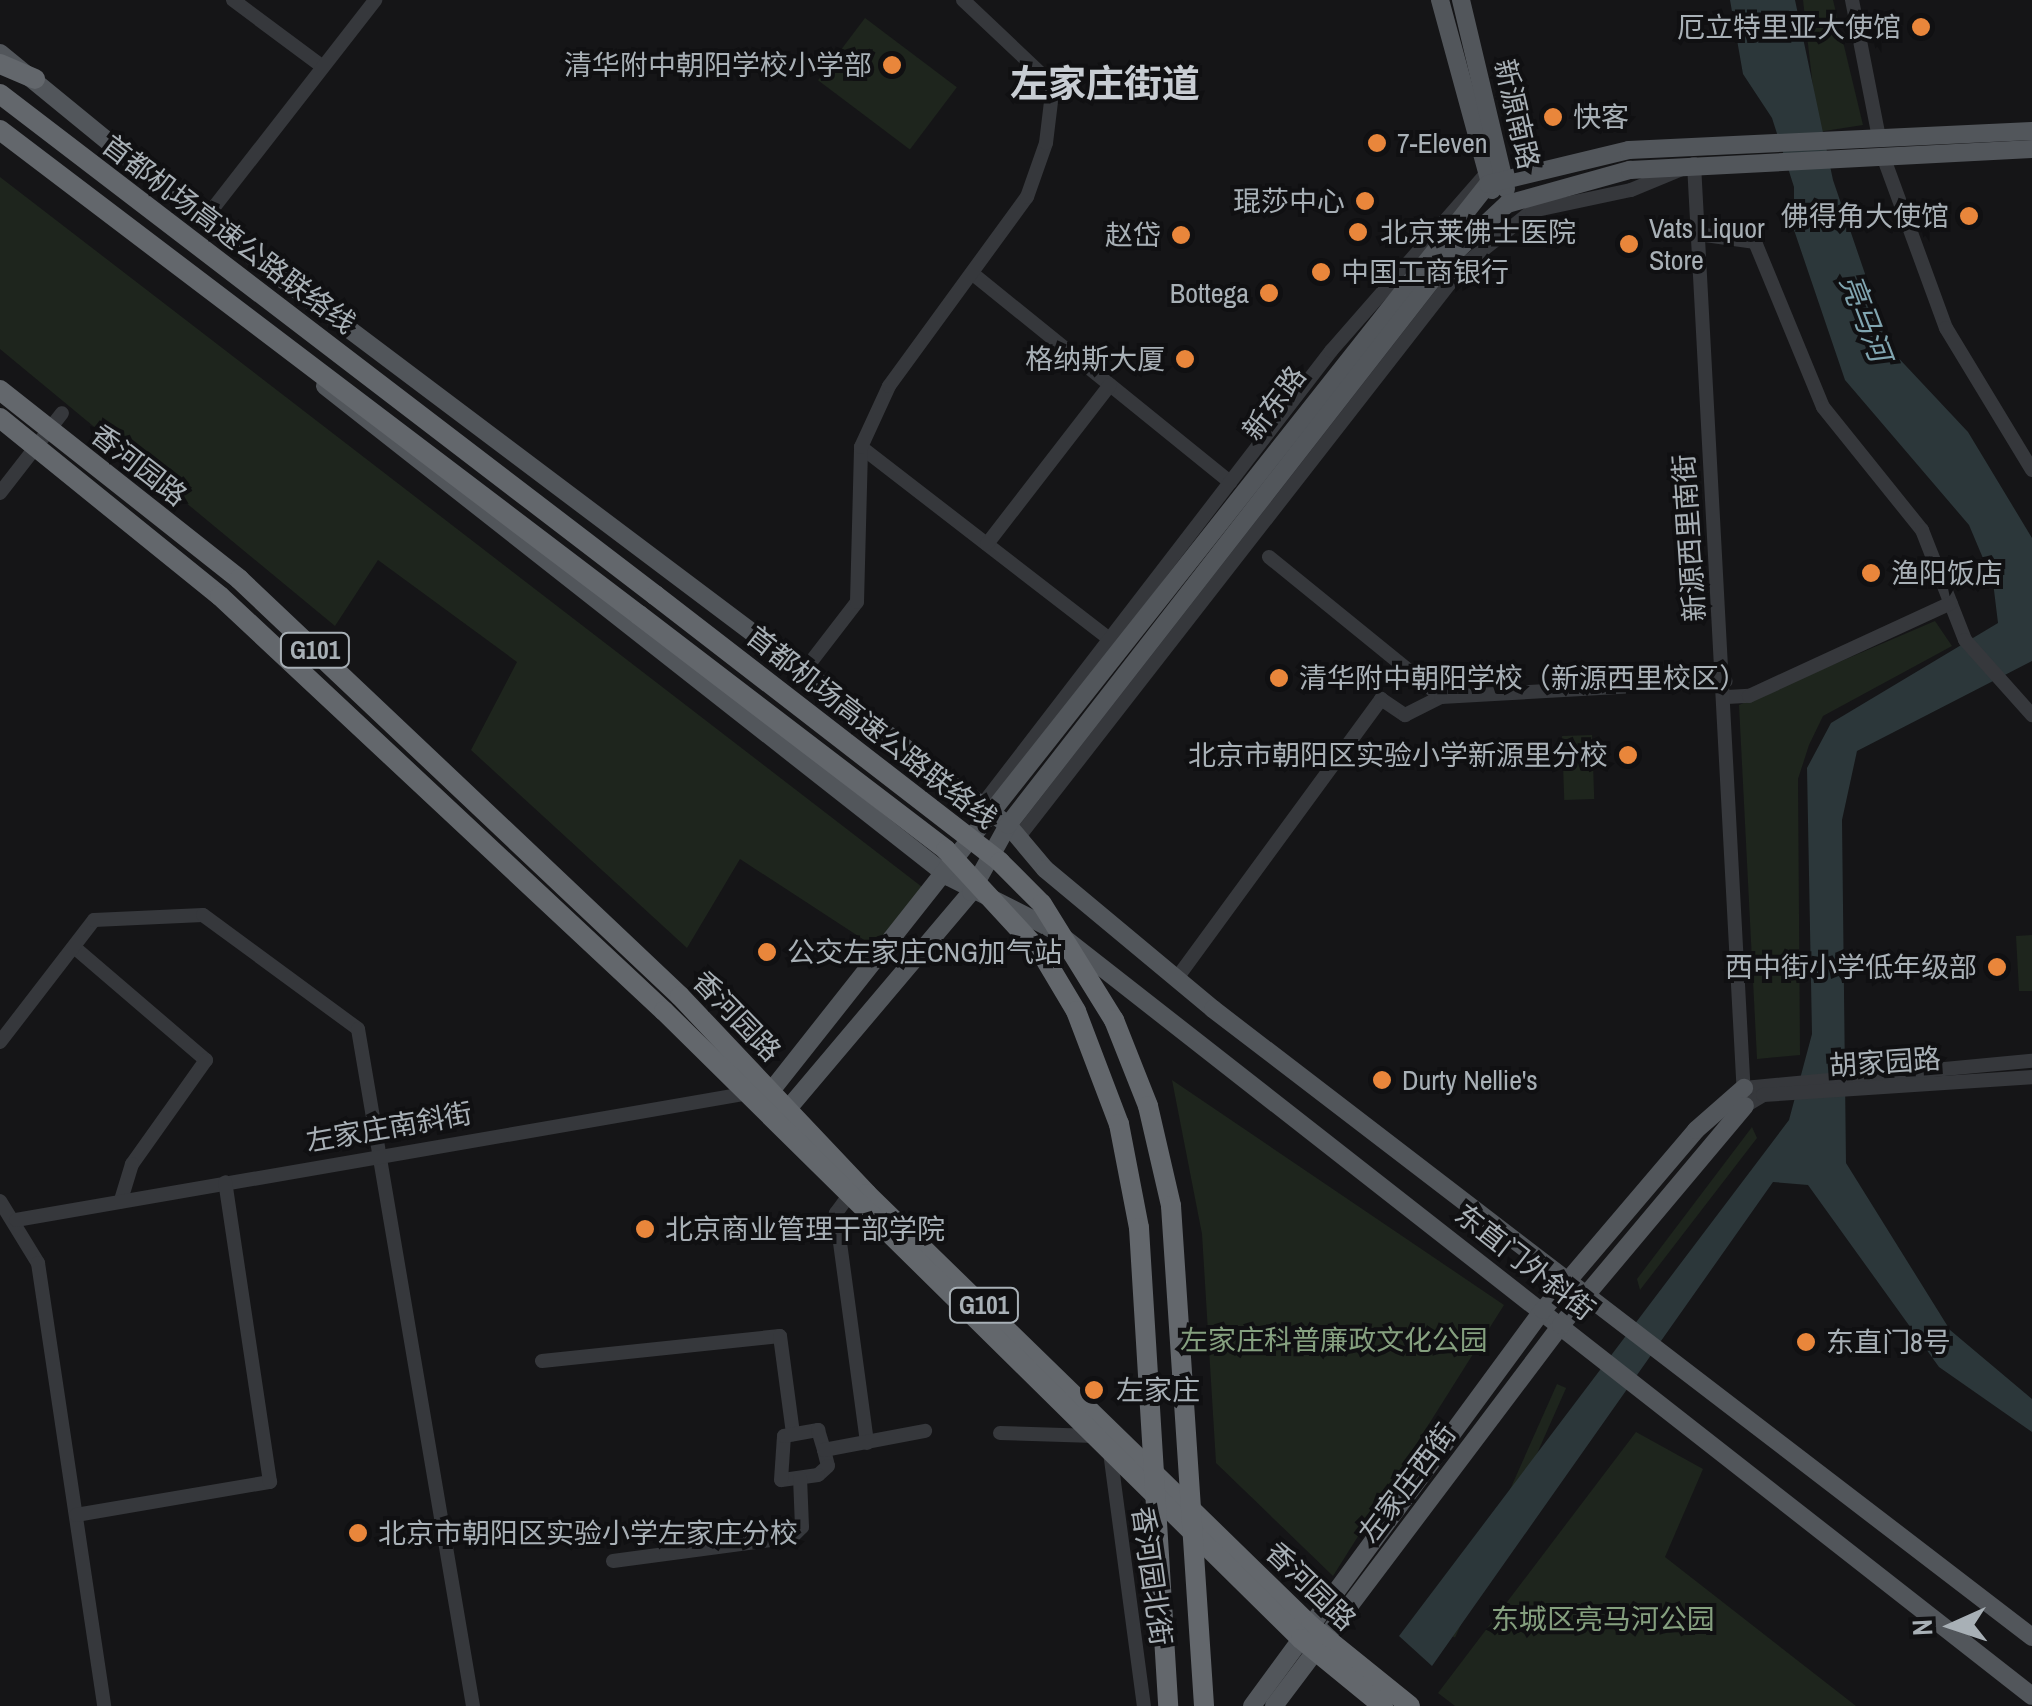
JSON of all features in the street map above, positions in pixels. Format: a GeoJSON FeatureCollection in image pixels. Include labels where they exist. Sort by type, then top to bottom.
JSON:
{"type":"FeatureCollection","features":[{"type":"Feature","properties":{"kind":"highway"},"geometry":{"type":"LineString","coordinates":[[0,64],[35,79]]}},
{"type":"Feature","properties":{"kind":"highway","name":"首都机场高速公路联络线"},"geometry":{"type":"LineString","coordinates":[[0,94],[1000,862],[1042,904],[1114,1020],[1148,1106],[1171,1206],[1204,1706]]}},
{"type":"Feature","properties":{"kind":"highway","name":"首都机场高速公路联络线"},"geometry":{"type":"LineString","coordinates":[[0,130],[946,850],[1042,954],[1076,1010],[1134,1190],[1168,1706]]}},
{"type":"Feature","properties":{"kind":"highway","name":"香河园路"},"geometry":{"type":"LineString","coordinates":[[0,390],[240,578],[771,1091],[780,1118],[847,1198],[1383,1706]]}},
{"type":"Feature","properties":{"kind":"highway","name":"香河园路"},"geometry":{"type":"LineString","coordinates":[[0,418],[49,429],[742,1094],[780,1118],[1313,1639]]}},
{"type":"Feature","properties":{"kind":"highway","name":"香河园路"},"geometry":{"type":"LineString","coordinates":[[1341,1663],[1410,1706]]}},
{"type":"Feature","properties":{"kind":"main road","name":"新源南路"},"geometry":{"type":"LineString","coordinates":[[1440,0],[1486,177],[1506,204]]}},
{"type":"Feature","properties":{"kind":"main road","name":"新源南路"},"geometry":{"type":"LineString","coordinates":[[1462,0],[1504,170],[1506,204]]}},
{"type":"Feature","properties":{"kind":"main road","name":"东直门外斜街"},"geometry":{"type":"LineString","coordinates":[[0,53],[204,220],[800,676],[1000,820],[1176,978],[2030,1635]]}},
{"type":"Feature","properties":{"kind":"main road","name":"新东路"},"geometry":{"type":"LineString","coordinates":[[1881,147],[2032,131]]}},
{"type":"Feature","properties":{"kind":"main road","name":"新东路"},"geometry":{"type":"LineString","coordinates":[[1000,820],[1486,177],[1504,170],[1591,155],[1881,147],[2032,149]]}},
{"type":"Feature","properties":{"kind":"main road","name":"新东路"},"geometry":{"type":"LineString","coordinates":[[771,1091],[1000,820],[1450,257],[1506,204],[1596,177],[1757,152]]}},
{"type":"Feature","properties":{"kind":"main road","name":"东直门外斜街"},"geometry":{"type":"LineString","coordinates":[[266,331],[348,409],[949,878],[1054,930],[2032,1696]]}},
{"type":"Feature","properties":{"kind":"main road"},"geometry":{"type":"LineString","coordinates":[[780,1118],[971,892],[1000,820]]}},
{"type":"Feature","properties":{"kind":"main road"},"geometry":{"type":"LineString","coordinates":[[1570,1283],[1696,1130],[1754,1092]]}},
{"type":"Feature","properties":{"kind":"main road"},"geometry":{"type":"LineString","coordinates":[[1587,1296],[1754,1092]]}},
{"type":"Feature","properties":{"kind":"main road","name":"左家庄西街"},"geometry":{"type":"LineString","coordinates":[[1274,1706],[1313,1639],[1543,1310],[1570,1283]]}},
{"type":"Feature","properties":{"kind":"main road","name":"左家庄西街"},"geometry":{"type":"LineString","coordinates":[[1313,1639],[1587,1296]]}},
{"type":"Feature","properties":{"kind":"main road"},"geometry":{"type":"LineString","coordinates":[[1252,1706],[1313,1639]]}},
{"type":"Feature","properties":{"kind":"street"},"geometry":{"type":"LineString","coordinates":[[233,0],[324,67]]}},
{"type":"Feature","properties":{"kind":"street"},"geometry":{"type":"LineString","coordinates":[[204,220],[375,0]]}},
{"type":"Feature","properties":{"kind":"street"},"geometry":{"type":"LineString","coordinates":[[800,676],[857,602],[861,447],[889,386],[1028,197],[1053,85],[962,0]]}},
{"type":"Feature","properties":{"kind":"street"},"geometry":{"type":"LineString","coordinates":[[1852,0],[1881,147],[1946,328],[2032,470]]}},
{"type":"Feature","properties":{"kind":"street"},"geometry":{"type":"LineString","coordinates":[[1000,820],[1464,265],[1532,211],[1630,190],[1694,164]]}},
{"type":"Feature","properties":{"kind":"street","name":"新源西里南街"},"geometry":{"type":"LineString","coordinates":[[1694,164],[1754,1092]]}},
{"type":"Feature","properties":{"kind":"street"},"geometry":{"type":"LineString","coordinates":[[1000,820],[1109,639],[1228,485],[1486,177]]}},
{"type":"Feature","properties":{"kind":"street"},"geometry":{"type":"LineString","coordinates":[[1698,234],[1755,242],[1823,407],[1922,530],[1965,640],[2032,715]]}},
{"type":"Feature","properties":{"kind":"street"},"geometry":{"type":"LineString","coordinates":[[970,277],[1228,485]]}},
{"type":"Feature","properties":{"kind":"street"},"geometry":{"type":"LineString","coordinates":[[987,544],[1108,388]]}},
{"type":"Feature","properties":{"kind":"street"},"geometry":{"type":"LineString","coordinates":[[0,493],[49,429]]}},
{"type":"Feature","properties":{"kind":"street"},"geometry":{"type":"LineString","coordinates":[[861,447],[1109,639]]}},
{"type":"Feature","properties":{"kind":"street"},"geometry":{"type":"LineString","coordinates":[[1269,557],[1441,697]]}},
{"type":"Feature","properties":{"kind":"street"},"geometry":{"type":"LineString","coordinates":[[1176,978],[1381,700],[1405,715],[1441,697],[1726,689],[1749,696],[1951,602]]}},
{"type":"Feature","properties":{"kind":"street"},"geometry":{"type":"LineString","coordinates":[[0,1042],[94,920],[204,915],[250,941],[358,1029],[383,1153],[473,1706]]}},
{"type":"Feature","properties":{"kind":"street"},"geometry":{"type":"LineString","coordinates":[[74,947],[206,1060],[132,1164],[121,1200]]}},
{"type":"Feature","properties":{"kind":"street","name":"胡家园路"},"geometry":{"type":"LineString","coordinates":[[1754,1092],[2032,1061]]}},
{"type":"Feature","properties":{"kind":"street","name":"胡家园路"},"geometry":{"type":"LineString","coordinates":[[1860,1081],[2032,1077]]}},
{"type":"Feature","properties":{"kind":"street","name":"左家庄南斜街"},"geometry":{"type":"LineString","coordinates":[[16,1220],[383,1153],[771,1091]]}},
{"type":"Feature","properties":{"kind":"street"},"geometry":{"type":"LineString","coordinates":[[76,1514],[270,1482],[225,1182]]}},
{"type":"Feature","properties":{"kind":"street"},"geometry":{"type":"LineString","coordinates":[[847,1198],[836,1214],[867,1444]]}},
{"type":"Feature","properties":{"kind":"street"},"geometry":{"type":"LineString","coordinates":[[0,1200],[16,1220],[38,1264],[104,1706]]}},
{"type":"Feature","properties":{"kind":"street"},"geometry":{"type":"LineString","coordinates":[[542,1361],[780,1336],[793,1434],[778,1456],[781,1480],[800,1478],[828,1466],[818,1430],[793,1434]]}},
{"type":"Feature","properties":{"kind":"street"},"geometry":{"type":"LineString","coordinates":[[824,1450],[925,1431]]}},
{"type":"Feature","properties":{"kind":"street"},"geometry":{"type":"LineString","coordinates":[[1000,1433],[1103,1444]]}},
{"type":"Feature","properties":{"kind":"street","name":"香河园北街"},"geometry":{"type":"LineString","coordinates":[[1103,1444],[1144,1706]]}},
{"type":"Feature","properties":{"kind":"street"},"geometry":{"type":"LineString","coordinates":[[613,1562],[792,1537],[802,1528],[800,1478]]}},
{"type":"Feature","properties":{"kind":"green space"},"geometry":{"type":"Polygon","coordinates":[[[1803,0],[1833,0],[1863,125],[1818,132],[1803,0]]]}},
{"type":"Feature","properties":{"kind":"green space"},"geometry":{"type":"Polygon","coordinates":[[[865,18],[957,87],[910,150],[818,80],[865,18]]]}},
{"type":"Feature","properties":{"kind":"green space"},"geometry":{"type":"Polygon","coordinates":[[[0,177],[926,890],[878,949],[740,859],[687,948],[471,750],[517,662],[378,560],[335,626],[0,349],[0,177]]]}},
{"type":"Feature","properties":{"kind":"green space"},"geometry":{"type":"Polygon","coordinates":[[[1935,621],[1952,646],[1823,716],[1809,745],[1798,779],[1800,1055],[1757,1059],[1739,705],[1935,621]]]}},
{"type":"Feature","properties":{"kind":"green space"},"geometry":{"type":"Polygon","coordinates":[[[1592,735],[1594,799],[1564,800],[1562,736],[1592,735]]]}},
{"type":"Feature","properties":{"kind":"green space"},"geometry":{"type":"Polygon","coordinates":[[[2032,935],[2032,991],[2019,991],[2016,936],[2032,935]]]}},
{"type":"Feature","properties":{"kind":"green space","name":"左家庄科普廉政文化公园"},"geometry":{"type":"Polygon","coordinates":[[[1172,1080],[1504,1305],[1333,1576],[1216,1463],[1202,1234],[1172,1080]]]}},
{"type":"Feature","properties":{"kind":"green space"},"geometry":{"type":"Polygon","coordinates":[[[1752,1127],[1757,1138],[1640,1290],[1637,1279],[1752,1127]]]}},
{"type":"Feature","properties":{"kind":"green space"},"geometry":{"type":"Polygon","coordinates":[[[1557,1384],[1566,1388],[1455,1637],[1446,1633],[1557,1384]]]}},
{"type":"Feature","properties":{"kind":"green space","name":"东城区亮马河公园"},"geometry":{"type":"Polygon","coordinates":[[[1636,1432],[1703,1469],[1665,1557],[1856,1706],[1455,1706],[1438,1693],[1636,1432]]]}},
{"type":"Feature","properties":{"kind":"water","name":"亮马河"},"geometry":{"type":"Polygon","coordinates":[[[1730,0],[1795,0],[1833,180],[1891,350],[1968,432],[2032,538],[2032,661],[1857,751],[1842,820],[1846,1163],[1950,1330],[2032,1399],[2032,1432],[1939,1367],[1808,1185],[1773,1182],[1432,1666],[1399,1636],[1789,1120],[1812,1034],[1807,768],[1831,723],[1998,623],[1993,582],[1969,525],[1845,380],[1794,230],[1794,187],[1772,118],[1743,74],[1730,0]]]}},
{"type":"Feature","properties":{"kind":"place","name":"厄立特里亚大使馆"},"geometry":{"type":"Point","coordinates":[1921,27]}},
{"type":"Feature","properties":{"kind":"place","name":"清华附中朝阳学校小学部"},"geometry":{"type":"Point","coordinates":[892,65]}},
{"type":"Feature","properties":{"kind":"place","name":"快客"},"geometry":{"type":"Point","coordinates":[1553,117]}},
{"type":"Feature","properties":{"kind":"place","name":"7-Eleven"},"geometry":{"type":"Point","coordinates":[1377,143]}},
{"type":"Feature","properties":{"kind":"place","name":"琨莎中心"},"geometry":{"type":"Point","coordinates":[1365,201]}},
{"type":"Feature","properties":{"kind":"place","name":"佛得角大使馆"},"geometry":{"type":"Point","coordinates":[1969,216]}},
{"type":"Feature","properties":{"kind":"place","name":"北京莱佛士医院"},"geometry":{"type":"Point","coordinates":[1358,232]}},
{"type":"Feature","properties":{"kind":"place","name":"赵岱"},"geometry":{"type":"Point","coordinates":[1181,235]}},
{"type":"Feature","properties":{"kind":"place","name":"Vats Liquor Store"},"geometry":{"type":"Point","coordinates":[1629,244]}},
{"type":"Feature","properties":{"kind":"place","name":"中国工商银行"},"geometry":{"type":"Point","coordinates":[1321,272]}},
{"type":"Feature","properties":{"kind":"place","name":"Bottega"},"geometry":{"type":"Point","coordinates":[1269,293]}},
{"type":"Feature","properties":{"kind":"place","name":"格纳斯大厦"},"geometry":{"type":"Point","coordinates":[1185,359]}},
{"type":"Feature","properties":{"kind":"place","name":"渔阳饭店"},"geometry":{"type":"Point","coordinates":[1871,573]}},
{"type":"Feature","properties":{"kind":"place","name":"清华附中朝阳学校（新源西里校区）"},"geometry":{"type":"Point","coordinates":[1279,678]}},
{"type":"Feature","properties":{"kind":"place","name":"北京市朝阳区实验小学新源里分校"},"geometry":{"type":"Point","coordinates":[1628,755]}},
{"type":"Feature","properties":{"kind":"place","name":"公交左家庄CNG加气站"},"geometry":{"type":"Point","coordinates":[767,952]}},
{"type":"Feature","properties":{"kind":"place","name":"西中街小学低年级部"},"geometry":{"type":"Point","coordinates":[1997,967]}},
{"type":"Feature","properties":{"kind":"place","name":"Durty Nellie's"},"geometry":{"type":"Point","coordinates":[1382,1080]}},
{"type":"Feature","properties":{"kind":"place","name":"北京商业管理干部学院"},"geometry":{"type":"Point","coordinates":[645,1229]}},
{"type":"Feature","properties":{"kind":"place","name":"东直门8号"},"geometry":{"type":"Point","coordinates":[1806,1342]}},
{"type":"Feature","properties":{"kind":"place","name":"左家庄"},"geometry":{"type":"Point","coordinates":[1094,1390]}},
{"type":"Feature","properties":{"kind":"place","name":"北京市朝阳区实验小学左家庄分校"},"geometry":{"type":"Point","coordinates":[358,1533]}},
{"type":"Feature","properties":{"kind":"district","name":"左家庄街道"},"geometry":{"type":"Point","coordinates":[1105,84]}}]}
